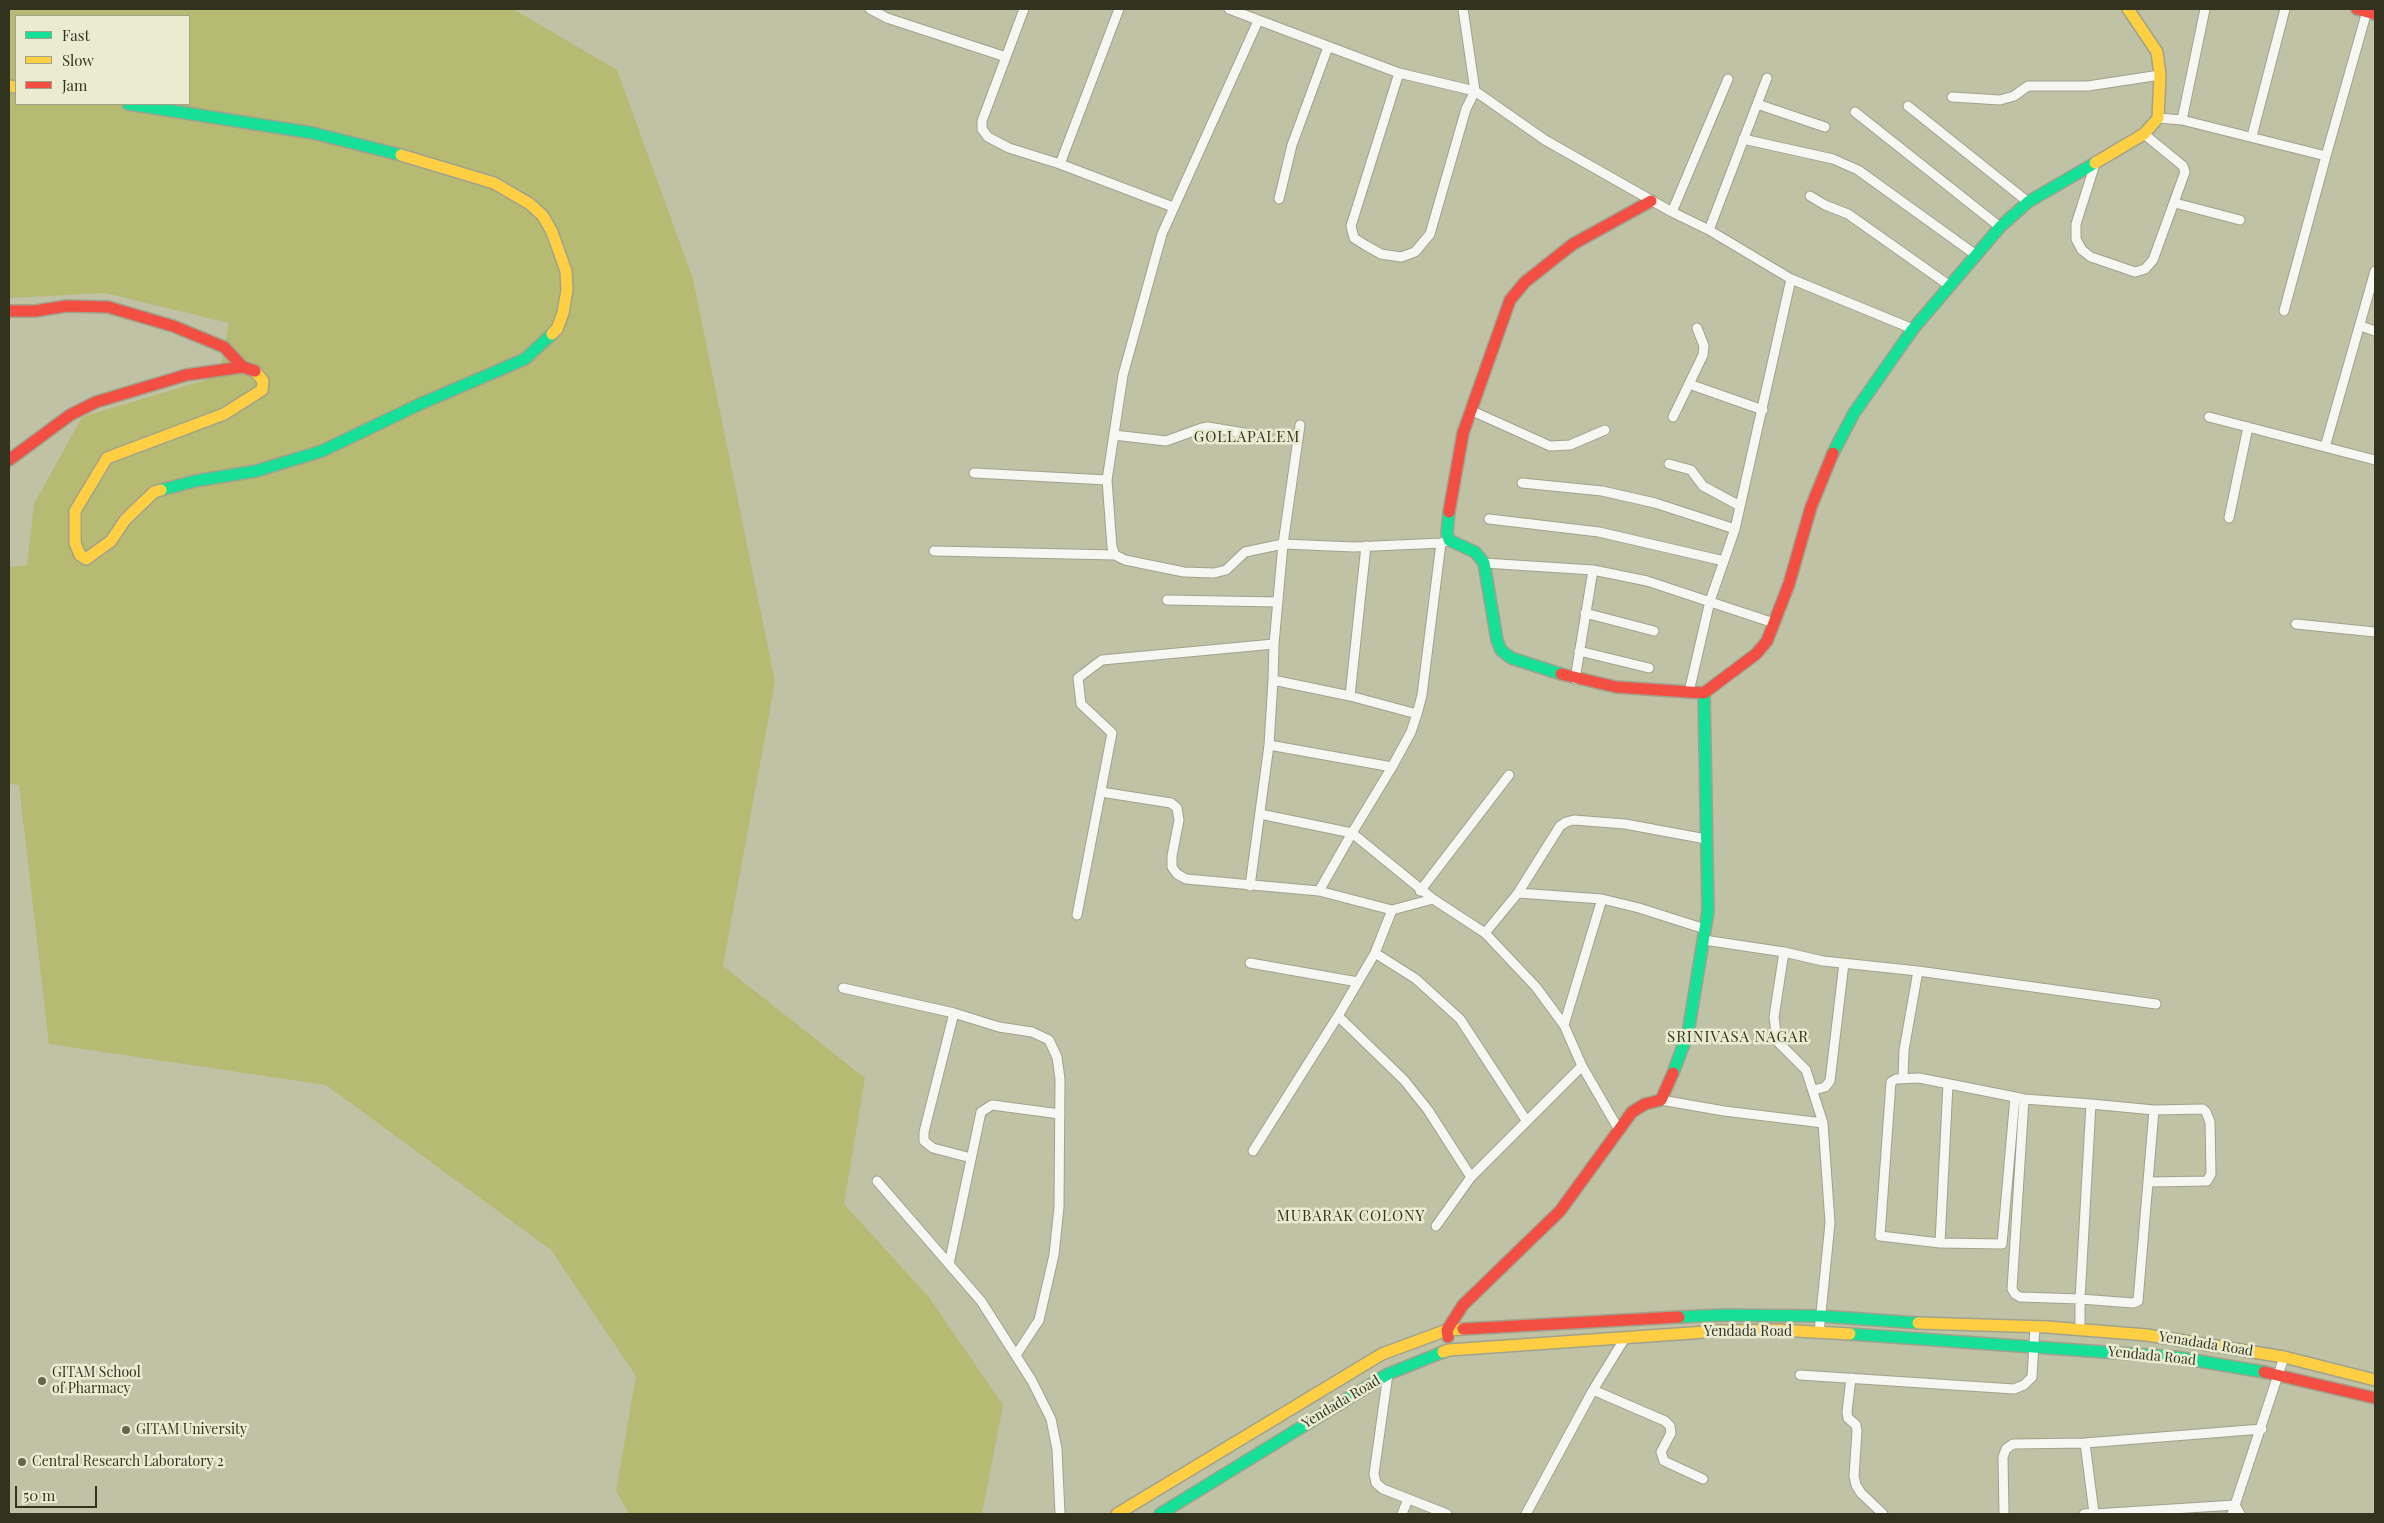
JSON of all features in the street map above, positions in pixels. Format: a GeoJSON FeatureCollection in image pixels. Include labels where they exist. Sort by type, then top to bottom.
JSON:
{"type":"FeatureCollection","features":[{"type":"Feature","properties":{"kind":"street"},"geometry":{"type":"LineString","coordinates":[[870,9],[887,18],[1006,57]]}},
{"type":"Feature","properties":{"kind":"street"},"geometry":{"type":"LineString","coordinates":[[1024,9],[986,110],[982,129],[988,137],[1173,207]]}},
{"type":"Feature","properties":{"kind":"street"},"geometry":{"type":"LineString","coordinates":[[1060,164],[1119,9]]}},
{"type":"Feature","properties":{"kind":"street"},"geometry":{"type":"LineString","coordinates":[[1229,9],[1399,73],[1476,91],[1545,140],[1651,201],[1709,230],[1791,279],[1913,329]]}},
{"type":"Feature","properties":{"kind":"street"},"geometry":{"type":"LineString","coordinates":[[1399,73],[1351,226],[1354,238],[1381,254],[1401,257],[1414,252],[1430,234],[1466,110],[1476,91],[1463,9]]}},
{"type":"Feature","properties":{"kind":"street"},"geometry":{"type":"LineString","coordinates":[[934,551],[1115,555],[1125,560],[1184,572],[1214,573],[1226,570],[1245,552],[1283,544],[1366,546],[1445,541],[1475,552],[1484,563],[1496,640],[1501,650],[1511,658],[1575,679],[1616,687],[1704,693],[1756,654],[1767,641],[1788,584],[1811,507],[1836,444],[1854,413],[1913,329],[2000,227],[2028,202],[2144,134],[2158,118],[2160,75],[2154,45],[2128,9]]}},
{"type":"Feature","properties":{"kind":"street"},"geometry":{"type":"LineString","coordinates":[[2182,120],[2206,9]]}},
{"type":"Feature","properties":{"kind":"street"},"geometry":{"type":"LineString","coordinates":[[2252,136],[2285,9]]}},
{"type":"Feature","properties":{"kind":"street"},"geometry":{"type":"LineString","coordinates":[[2284,311],[2366,11]]}},
{"type":"Feature","properties":{"kind":"street"},"geometry":{"type":"LineString","coordinates":[[1115,555],[1112,547],[1107,480],[1123,375],[1162,234],[1216,118],[1258,21]]}},
{"type":"Feature","properties":{"kind":"street"},"geometry":{"type":"LineString","coordinates":[[1279,199],[1292,146],[1328,47]]}},
{"type":"Feature","properties":{"kind":"street"},"geometry":{"type":"LineString","coordinates":[[1952,97],[2000,100],[2014,96],[2028,86],[2088,86],[2160,75]]}},
{"type":"Feature","properties":{"kind":"street"},"geometry":{"type":"LineString","coordinates":[[1672,212],[1728,78]]}},
{"type":"Feature","properties":{"kind":"street"},"geometry":{"type":"LineString","coordinates":[[1709,230],[1767,78]]}},
{"type":"Feature","properties":{"kind":"street"},"geometry":{"type":"LineString","coordinates":[[1757,104],[1825,127]]}},
{"type":"Feature","properties":{"kind":"street"},"geometry":{"type":"LineString","coordinates":[[9,311],[67,306],[108,307],[173,326],[224,347],[243,367],[257,372],[262,381],[262,390],[224,414],[107,458],[75,511],[75,543],[80,555],[86,559],[111,542],[125,520],[154,492],[195,481],[256,471],[322,451],[420,404],[466,386],[525,359],[557,329],[563,313],[567,290],[566,271],[552,232],[543,216],[530,204],[494,184],[372,146],[313,133],[134,105]]}},
{"type":"Feature","properties":{"kind":"street"},"geometry":{"type":"LineString","coordinates":[[1908,106],[2028,202]]}},
{"type":"Feature","properties":{"kind":"street"},"geometry":{"type":"LineString","coordinates":[[1855,112],[2000,227]]}},
{"type":"Feature","properties":{"kind":"street"},"geometry":{"type":"LineString","coordinates":[[2158,118],[2182,120],[2326,156]]}},
{"type":"Feature","properties":{"kind":"street"},"geometry":{"type":"LineString","coordinates":[[2097,160],[2076,224],[2076,239],[2082,250],[2091,257],[2135,272],[2146,269],[2153,260],[2185,172],[2183,166],[2144,134]]}},
{"type":"Feature","properties":{"kind":"street"},"geometry":{"type":"LineString","coordinates":[[1743,139],[1832,159],[1858,170],[1976,255]]}},
{"type":"Feature","properties":{"kind":"street"},"geometry":{"type":"LineString","coordinates":[[1810,196],[1825,205],[1848,214],[1950,286]]}},
{"type":"Feature","properties":{"kind":"street"},"geometry":{"type":"LineString","coordinates":[[1319,891],[1392,767],[1411,732],[1417,714],[1422,695],[1454,472],[1470,410],[1504,313],[1517,290],[1573,244],[1651,201]]}},
{"type":"Feature","properties":{"kind":"street"},"geometry":{"type":"LineString","coordinates":[[2175,203],[2240,220]]}},
{"type":"Feature","properties":{"kind":"street"},"geometry":{"type":"LineString","coordinates":[[2325,447],[2361,326],[2375,271]]}},
{"type":"Feature","properties":{"kind":"street"},"geometry":{"type":"LineString","coordinates":[[1689,692],[1710,600],[1735,530],[1791,279]]}},
{"type":"Feature","properties":{"kind":"street"},"geometry":{"type":"LineString","coordinates":[[2361,326],[2375,331]]}},
{"type":"Feature","properties":{"kind":"street"},"geometry":{"type":"LineString","coordinates":[[1673,417],[1703,355],[1704,346],[1697,328]]}},
{"type":"Feature","properties":{"kind":"street"},"geometry":{"type":"LineString","coordinates":[[9,460],[70,415],[96,402],[186,376],[243,367]]}},
{"type":"Feature","properties":{"kind":"street"},"geometry":{"type":"LineString","coordinates":[[1689,384],[1763,410]]}},
{"type":"Feature","properties":{"kind":"street"},"geometry":{"type":"LineString","coordinates":[[1470,410],[1550,446],[1570,444],[1605,430]]}},
{"type":"Feature","properties":{"kind":"street"},"geometry":{"type":"LineString","coordinates":[[2210,417],[2375,460]]}},
{"type":"Feature","properties":{"kind":"street"},"geometry":{"type":"LineString","coordinates":[[1250,886],[1269,745],[1274,644],[1283,544],[1300,425]]}},
{"type":"Feature","properties":{"kind":"street"},"geometry":{"type":"LineString","coordinates":[[1114,435],[1166,441],[1208,427],[1256,436]]}},
{"type":"Feature","properties":{"kind":"street"},"geometry":{"type":"LineString","coordinates":[[2229,518],[2248,427]]}},
{"type":"Feature","properties":{"kind":"street"},"geometry":{"type":"LineString","coordinates":[[1669,464],[1691,470],[1703,486],[1740,506]]}},
{"type":"Feature","properties":{"kind":"street"},"geometry":{"type":"LineString","coordinates":[[974,473],[1107,480]]}},
{"type":"Feature","properties":{"kind":"street"},"geometry":{"type":"LineString","coordinates":[[1522,483],[1602,491],[1655,503],[1735,530]]}},
{"type":"Feature","properties":{"kind":"street"},"geometry":{"type":"LineString","coordinates":[[1489,519],[1600,532],[1724,561]]}},
{"type":"Feature","properties":{"kind":"street"},"geometry":{"type":"LineString","coordinates":[[1350,696],[1366,546]]}},
{"type":"Feature","properties":{"kind":"street"},"geometry":{"type":"LineString","coordinates":[[1484,563],[1593,570],[1647,581],[1774,622]]}},
{"type":"Feature","properties":{"kind":"street"},"geometry":{"type":"LineString","coordinates":[[1575,679],[1593,570]]}},
{"type":"Feature","properties":{"kind":"street"},"geometry":{"type":"LineString","coordinates":[[1167,600],[1278,602]]}},
{"type":"Feature","properties":{"kind":"street"},"geometry":{"type":"LineString","coordinates":[[1585,613],[1654,631]]}},
{"type":"Feature","properties":{"kind":"street"},"geometry":{"type":"LineString","coordinates":[[2296,624],[2375,632]]}},
{"type":"Feature","properties":{"kind":"street"},"geometry":{"type":"LineString","coordinates":[[1077,915],[1112,733],[1081,704],[1078,678],[1102,660],[1274,644]]}},
{"type":"Feature","properties":{"kind":"street"},"geometry":{"type":"LineString","coordinates":[[1579,651],[1649,668]]}},
{"type":"Feature","properties":{"kind":"street"},"geometry":{"type":"LineString","coordinates":[[1273,680],[1350,696],[1417,714]]}},
{"type":"Feature","properties":{"kind":"street"},"geometry":{"type":"LineString","coordinates":[[1661,1100],[1688,1033],[1708,911],[1704,693]]}},
{"type":"Feature","properties":{"kind":"street"},"geometry":{"type":"LineString","coordinates":[[1269,745],[1392,767]]}},
{"type":"Feature","properties":{"kind":"street"},"geometry":{"type":"LineString","coordinates":[[1420,891],[1509,775]]}},
{"type":"Feature","properties":{"kind":"street"},"geometry":{"type":"LineString","coordinates":[[1101,792],[1171,803],[1177,808],[1179,820],[1172,856],[1172,867],[1176,874],[1186,879],[1319,891],[1392,910],[1433,899]]}},
{"type":"Feature","properties":{"kind":"street"},"geometry":{"type":"LineString","coordinates":[[1260,814],[1352,833],[1420,891],[1485,933],[1536,987],[1564,1025],[1582,1066],[1618,1130]]}},
{"type":"Feature","properties":{"kind":"street"},"geometry":{"type":"LineString","coordinates":[[1485,933],[1518,893],[1560,826],[1566,822],[1574,820],[1625,824],[1706,839]]}},
{"type":"Feature","properties":{"kind":"street"},"geometry":{"type":"LineString","coordinates":[[1518,893],[1602,899],[1640,908],[1705,934],[1844,963],[1918,971],[2156,1004]]}},
{"type":"Feature","properties":{"kind":"street"},"geometry":{"type":"LineString","coordinates":[[1564,1025],[1602,899]]}},
{"type":"Feature","properties":{"kind":"street"},"geometry":{"type":"LineString","coordinates":[[1253,1152],[1375,953],[1392,910]]}},
{"type":"Feature","properties":{"kind":"street"},"geometry":{"type":"LineString","coordinates":[[1784,952],[1774,1017],[1774,1029],[1777,1041],[1806,1070],[1814,1090],[1823,1123],[1830,1223],[1819,1333]]}},
{"type":"Feature","properties":{"kind":"street"},"geometry":{"type":"LineString","coordinates":[[1375,953],[1416,979],[1460,1019],[1526,1120]]}},
{"type":"Feature","properties":{"kind":"street"},"geometry":{"type":"LineString","coordinates":[[1250,963],[1358,982]]}},
{"type":"Feature","properties":{"kind":"street"},"geometry":{"type":"LineString","coordinates":[[1814,1090],[1825,1087],[1830,1081],[1844,963]]}},
{"type":"Feature","properties":{"kind":"street"},"geometry":{"type":"LineString","coordinates":[[1902,1078],[1904,1050],[1918,971]]}},
{"type":"Feature","properties":{"kind":"street"},"geometry":{"type":"LineString","coordinates":[[843,988],[954,1014],[999,1027],[1032,1032],[1049,1040],[1057,1057],[1060,1079],[1060,1207],[1054,1255],[1039,1320],[1016,1355]]}},
{"type":"Feature","properties":{"kind":"street"},"geometry":{"type":"LineString","coordinates":[[954,1014],[924,1132],[924,1141],[933,1148],[971,1158]]}},
{"type":"Feature","properties":{"kind":"street"},"geometry":{"type":"LineString","coordinates":[[1338,1016],[1404,1080],[1428,1110],[1471,1177]]}},
{"type":"Feature","properties":{"kind":"street"},"geometry":{"type":"LineString","coordinates":[[1436,1226],[1471,1177],[1582,1066]]}},
{"type":"Feature","properties":{"kind":"street"},"geometry":{"type":"LineString","coordinates":[[2019,1098],[2002,1244],[1940,1243],[1880,1236],[1889,1090],[1891,1082],[1902,1078],[1920,1078],[2019,1098],[2154,1110],[2203,1110],[2206,1112],[2210,1122],[2211,1174],[2207,1181],[2150,1182]]}},
{"type":"Feature","properties":{"kind":"street"},"geometry":{"type":"LineString","coordinates":[[1940,1243],[1948,1084]]}},
{"type":"Feature","properties":{"kind":"street"},"geometry":{"type":"LineString","coordinates":[[2019,1098],[2012,1289],[2020,1297],[2133,1303],[2138,1301],[2150,1182],[2154,1110]]}},
{"type":"Feature","properties":{"kind":"street"},"geometry":{"type":"LineString","coordinates":[[1449,1350],[1447,1330],[1463,1305],[1560,1210],[1594,1167],[1632,1112],[1645,1104],[1661,1100],[1724,1111],[1823,1123]]}},
{"type":"Feature","properties":{"kind":"street"},"geometry":{"type":"LineString","coordinates":[[2080,1330],[2080,1299],[2092,1104]]}},
{"type":"Feature","properties":{"kind":"street"},"geometry":{"type":"LineString","coordinates":[[949,1264],[981,1112],[985,1107],[992,1105],[1060,1114]]}},
{"type":"Feature","properties":{"kind":"street"},"geometry":{"type":"LineString","coordinates":[[877,1181],[981,1301],[1032,1381],[1050,1419],[1057,1450],[1060,1514]]}},
{"type":"Feature","properties":{"kind":"street","name":"Yendada Road"},"geometry":{"type":"LineString","coordinates":[[1117,1514],[1382,1354],[1447,1330],[1723,1315],[1820,1316],[1945,1325],[2035,1327]]}},
{"type":"Feature","properties":{"kind":"street"},"geometry":{"type":"LineString","coordinates":[[1800,1375],[2014,1389],[2024,1385],[2032,1377],[2035,1327]]}},
{"type":"Feature","properties":{"kind":"street","name":"Yenadada Road"},"geometry":{"type":"LineString","coordinates":[[2035,1327],[2147,1335],[2284,1357],[2375,1380]]}},
{"type":"Feature","properties":{"kind":"street","name":"Yendada Road"},"geometry":{"type":"LineString","coordinates":[[1160,1514],[1388,1374],[1449,1350],[1720,1331],[1778,1330],[2175,1357],[2279,1374],[2375,1398]]}},
{"type":"Feature","properties":{"kind":"street"},"geometry":{"type":"LineString","coordinates":[[1526,1514],[1593,1390],[1625,1338]]}},
{"type":"Feature","properties":{"kind":"street"},"geometry":{"type":"LineString","coordinates":[[2232,1514],[2262,1429],[2284,1357]]}},
{"type":"Feature","properties":{"kind":"street"},"geometry":{"type":"LineString","coordinates":[[1388,1374],[1374,1474],[1376,1483],[1382,1489],[1447,1514]]}},
{"type":"Feature","properties":{"kind":"street"},"geometry":{"type":"LineString","coordinates":[[1851,1378],[1846,1412],[1848,1418],[1856,1425],[1858,1431],[1854,1476],[1856,1485],[1861,1493],[1883,1514]]}},
{"type":"Feature","properties":{"kind":"street"},"geometry":{"type":"LineString","coordinates":[[1593,1390],[1665,1421],[1670,1426],[1671,1433],[1661,1452],[1664,1461],[1703,1479]]}},
{"type":"Feature","properties":{"kind":"street"},"geometry":{"type":"LineString","coordinates":[[2004,1514],[2003,1457],[2006,1449],[2013,1444],[2085,1443],[2262,1429]]}},
{"type":"Feature","properties":{"kind":"street"},"geometry":{"type":"LineString","coordinates":[[2085,1443],[2091,1514],[2234,1505]]}},
{"type":"Feature","properties":{"kind":"street"},"geometry":{"type":"LineString","coordinates":[[1402,1514],[1408,1499]]}},
{"type":"Feature","properties":{"kind":"street"},"geometry":{"type":"LineString","coordinates":[[2234,1505],[2240,1514]]}},
{"type":"Feature","properties":{"kind":"green space"},"geometry":{"type":"Polygon","coordinates":[[[9,9],[513,9],[617,70],[693,279],[775,682],[723,966],[865,1078],[844,1204],[928,1296],[1003,1405],[982,1514],[629,1514],[616,1491],[636,1376],[551,1250],[326,1085],[49,1044],[19,785],[9,784],[9,567],[27,565],[34,504],[82,417],[219,376],[229,323],[105,293],[9,298],[9,9]]]}},
{"type":"Feature","properties":{"kind":"traffic: fast"},"geometry":{"type":"LineString","coordinates":[[134,105],[313,133],[401,155]]}},
{"type":"Feature","properties":{"kind":"traffic: fast"},"geometry":{"type":"LineString","coordinates":[[1833,453],[1854,413],[1913,329],[2000,227],[2028,202],[2095,163]]}},
{"type":"Feature","properties":{"kind":"traffic: fast"},"geometry":{"type":"LineString","coordinates":[[161,490],[195,481],[256,471],[322,451],[420,404],[525,359],[552,334]]}},
{"type":"Feature","properties":{"kind":"traffic: fast"},"geometry":{"type":"LineString","coordinates":[[1449,512],[1447,533],[1449,540],[1475,552],[1484,563],[1497,640],[1501,650],[1511,658],[1561,674]]}},
{"type":"Feature","properties":{"kind":"traffic: fast"},"geometry":{"type":"LineString","coordinates":[[1673,1073],[1688,1033],[1708,911],[1704,693]]}},
{"type":"Feature","properties":{"kind":"traffic: fast"},"geometry":{"type":"LineString","coordinates":[[1679,1317],[1723,1315],[1820,1316],[1918,1323]]}},
{"type":"Feature","properties":{"kind":"traffic: fast"},"geometry":{"type":"LineString","coordinates":[[1850,1334],[2175,1357],[2264,1372]]}},
{"type":"Feature","properties":{"kind":"traffic: fast"},"geometry":{"type":"LineString","coordinates":[[1160,1514],[1388,1374],[1443,1352]]}},
{"type":"Feature","properties":{"kind":"traffic: slow"},"geometry":{"type":"LineString","coordinates":[[2095,163],[2144,134],[2158,118],[2160,75],[2157,52],[2128,9]]}},
{"type":"Feature","properties":{"kind":"traffic: slow"},"geometry":{"type":"LineString","coordinates":[[9,86],[15,87]]}},
{"type":"Feature","properties":{"kind":"traffic: slow"},"geometry":{"type":"LineString","coordinates":[[401,155],[494,183],[530,204],[543,216],[552,232],[566,271],[567,290],[563,313],[557,329],[552,334]]}},
{"type":"Feature","properties":{"kind":"traffic: slow"},"geometry":{"type":"LineString","coordinates":[[161,490],[154,492],[125,520],[111,541],[86,559],[80,555],[75,543],[75,511],[107,458],[224,414],[262,390],[263,381],[255,371]]}},
{"type":"Feature","properties":{"kind":"traffic: slow"},"geometry":{"type":"LineString","coordinates":[[1918,1323],[2047,1327],[2147,1335],[2284,1357],[2375,1380]]}},
{"type":"Feature","properties":{"kind":"traffic: slow"},"geometry":{"type":"LineString","coordinates":[[1117,1514],[1382,1354],[1447,1330],[1463,1329]]}},
{"type":"Feature","properties":{"kind":"traffic: slow"},"geometry":{"type":"LineString","coordinates":[[1443,1352],[1449,1350],[1720,1331],[1778,1330],[1850,1334]]}},
{"type":"Feature","properties":{"kind":"traffic: jam"},"geometry":{"type":"LineString","coordinates":[[2357,9],[2375,14]]}},
{"type":"Feature","properties":{"kind":"traffic: jam"},"geometry":{"type":"LineString","coordinates":[[1449,512],[1463,433],[1510,300],[1525,282],[1573,244],[1651,201]]}},
{"type":"Feature","properties":{"kind":"traffic: jam"},"geometry":{"type":"LineString","coordinates":[[9,311],[35,311],[67,306],[108,307],[173,326],[224,347],[243,367]]}},
{"type":"Feature","properties":{"kind":"traffic: jam"},"geometry":{"type":"LineString","coordinates":[[9,460],[70,415],[96,402],[186,375],[243,367],[255,371]]}},
{"type":"Feature","properties":{"kind":"traffic: jam"},"geometry":{"type":"LineString","coordinates":[[1561,674],[1616,687],[1704,693],[1756,654],[1767,641],[1789,584],[1811,507],[1833,453]]}},
{"type":"Feature","properties":{"kind":"traffic: jam"},"geometry":{"type":"LineString","coordinates":[[1448,1337],[1447,1330],[1463,1305],[1560,1211],[1632,1112],[1645,1104],[1661,1100],[1673,1073]]}},
{"type":"Feature","properties":{"kind":"traffic: jam"},"geometry":{"type":"LineString","coordinates":[[1463,1329],[1679,1317]]}},
{"type":"Feature","properties":{"kind":"traffic: jam"},"geometry":{"type":"LineString","coordinates":[[2264,1372],[2375,1398]]}},
{"type":"Feature","properties":{"kind":"place","name":"GITAM School of Pharmacy"},"geometry":{"type":"Point","coordinates":[42,1381]}},
{"type":"Feature","properties":{"kind":"place","name":"GITAM University"},"geometry":{"type":"Point","coordinates":[126,1430]}},
{"type":"Feature","properties":{"kind":"place","name":"Central Research Laboratory 2"},"geometry":{"type":"Point","coordinates":[22,1462]}},
{"type":"Feature","properties":{"kind":"district","name":"GOLLAPALEM"},"geometry":{"type":"Point","coordinates":[1247,437]}},
{"type":"Feature","properties":{"kind":"district","name":"SRINIVASA NAGAR"},"geometry":{"type":"Point","coordinates":[1738,1037]}},
{"type":"Feature","properties":{"kind":"district","name":"MUBARAK COLONY"},"geometry":{"type":"Point","coordinates":[1351,1216]}}]}
